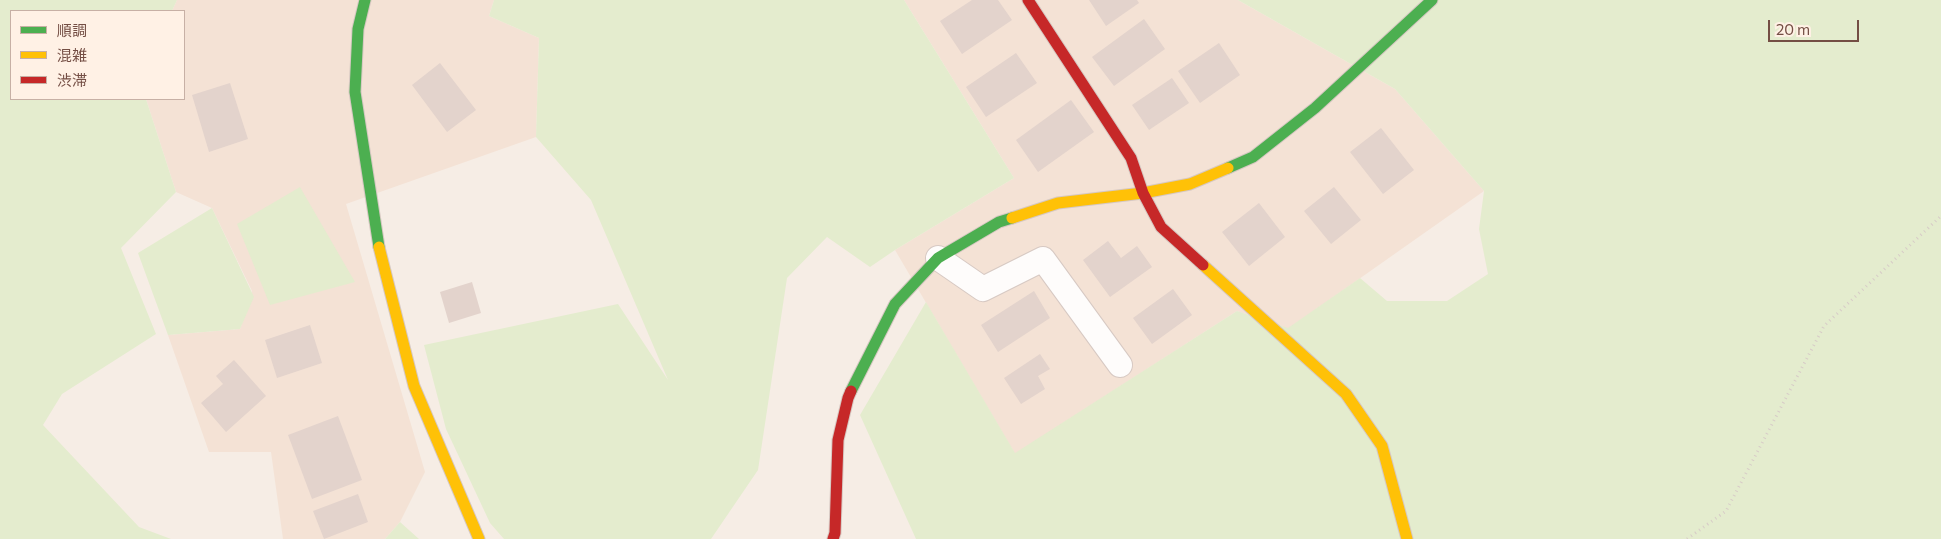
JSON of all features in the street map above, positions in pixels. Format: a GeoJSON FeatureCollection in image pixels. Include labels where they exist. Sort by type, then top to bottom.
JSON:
{"type":"FeatureCollection","features":[{"type":"Feature","properties":{"kind":"street"},"geometry":{"type":"LineString","coordinates":[[365,0],[358,29],[354,92],[380,254],[414,386],[480,539]]}},
{"type":"Feature","properties":{"kind":"street"},"geometry":{"type":"LineString","coordinates":[[1028,0],[1131,158],[1143,193],[1161,227],[1346,394],[1382,446],[1407,539]]}},
{"type":"Feature","properties":{"kind":"street"},"geometry":{"type":"LineString","coordinates":[[833,539],[835,533],[838,440],[848,398],[895,304],[938,258],[999,222],[1058,202],[1143,193],[1190,184],[1253,157],[1315,108],[1432,0]]}},
{"type":"Feature","properties":{"kind":"street"},"geometry":{"type":"LineString","coordinates":[[938,258],[983,290],[1044,259],[1120,365]]}},
{"type":"Feature","properties":{"kind":"path"},"geometry":{"type":"LineString","coordinates":[[1687,539],[1726,511],[1824,326],[1941,216]]}},
{"type":"Feature","properties":{"kind":"shaded area"},"geometry":{"type":"Polygon","coordinates":[[[177,0],[494,0],[489,16],[539,38],[536,137],[346,204],[425,472],[400,522],[385,539],[283,539],[271,452],[209,452],[168,335],[240,329],[252,291],[212,208],[176,192],[146,100],[185,100],[185,10],[172,10],[177,0]]]}},
{"type":"Feature","properties":{"kind":"shaded area"},"geometry":{"type":"Polygon","coordinates":[[[904,0],[1238,0],[1395,89],[1484,191],[1288,329],[1237,311],[1015,454],[895,250],[1014,178],[904,0]]]}},
{"type":"Feature","properties":{"kind":"green space"},"geometry":{"type":"Polygon","coordinates":[[[0,0],[177,0],[172,10],[10,10],[10,100],[146,100],[176,192],[121,248],[156,334],[62,394],[43,425],[139,527],[171,539],[0,539],[0,0]]]}},
{"type":"Feature","properties":{"kind":"green space"},"geometry":{"type":"Polygon","coordinates":[[[494,0],[904,0],[1014,178],[870,267],[827,237],[787,278],[758,470],[711,539],[504,539],[490,523],[446,429],[424,345],[618,304],[668,380],[591,200],[536,137],[539,38],[489,16],[494,0]]]}},
{"type":"Feature","properties":{"kind":"green space"},"geometry":{"type":"Polygon","coordinates":[[[1238,0],[1941,0],[1941,539],[916,539],[860,415],[926,302],[1015,453],[1237,311],[1288,328],[1360,278],[1387,301],[1447,301],[1488,274],[1479,229],[1484,191],[1395,89],[1238,0]]]}},
{"type":"Feature","properties":{"kind":"green space"},"geometry":{"type":"Polygon","coordinates":[[[300,187],[355,282],[270,305],[237,224],[300,187]]]}},
{"type":"Feature","properties":{"kind":"green space"},"geometry":{"type":"Polygon","coordinates":[[[212,208],[254,297],[240,329],[168,335],[138,253],[212,208]]]}},
{"type":"Feature","properties":{"kind":"green space"},"geometry":{"type":"Polygon","coordinates":[[[400,522],[419,539],[385,539],[400,522]]]}},
{"type":"Feature","properties":{"kind":"building"},"geometry":{"type":"Polygon","coordinates":[[[972,0],[998,0],[1012,20],[962,54],[940,21],[972,0]]]}},
{"type":"Feature","properties":{"kind":"building"},"geometry":{"type":"Polygon","coordinates":[[[1089,0],[1137,0],[1139,3],[1106,26],[1089,0]]]}},
{"type":"Feature","properties":{"kind":"building"},"geometry":{"type":"Polygon","coordinates":[[[1144,19],[1165,49],[1114,86],[1092,57],[1144,19]]]}},
{"type":"Feature","properties":{"kind":"building"},"geometry":{"type":"Polygon","coordinates":[[[1219,43],[1240,75],[1200,103],[1178,71],[1219,43]]]}},
{"type":"Feature","properties":{"kind":"building"},"geometry":{"type":"Polygon","coordinates":[[[1016,53],[1037,83],[986,117],[966,87],[1016,53]]]}},
{"type":"Feature","properties":{"kind":"building"},"geometry":{"type":"Polygon","coordinates":[[[440,63],[476,110],[447,132],[412,85],[440,63]]]}},
{"type":"Feature","properties":{"kind":"building"},"geometry":{"type":"Polygon","coordinates":[[[1172,78],[1189,103],[1149,130],[1132,105],[1172,78]]]}},
{"type":"Feature","properties":{"kind":"building"},"geometry":{"type":"Polygon","coordinates":[[[230,83],[248,139],[209,152],[192,95],[230,83]]]}},
{"type":"Feature","properties":{"kind":"building"},"geometry":{"type":"Polygon","coordinates":[[[1071,100],[1094,132],[1038,172],[1016,140],[1071,100]]]}},
{"type":"Feature","properties":{"kind":"building"},"geometry":{"type":"Polygon","coordinates":[[[1381,128],[1414,170],[1383,194],[1350,152],[1381,128]]]}},
{"type":"Feature","properties":{"kind":"building"},"geometry":{"type":"Polygon","coordinates":[[[1334,187],[1361,220],[1331,244],[1304,211],[1334,187]]]}},
{"type":"Feature","properties":{"kind":"building"},"geometry":{"type":"Polygon","coordinates":[[[1259,203],[1285,237],[1249,266],[1222,232],[1259,203]]]}},
{"type":"Feature","properties":{"kind":"building"},"geometry":{"type":"Polygon","coordinates":[[[1108,241],[1121,258],[1137,246],[1152,267],[1110,297],[1083,260],[1108,241]]]}},
{"type":"Feature","properties":{"kind":"building"},"geometry":{"type":"Polygon","coordinates":[[[472,282],[481,313],[449,323],[440,292],[472,282]]]}},
{"type":"Feature","properties":{"kind":"building"},"geometry":{"type":"Polygon","coordinates":[[[1173,289],[1192,315],[1152,344],[1133,318],[1173,289]]]}},
{"type":"Feature","properties":{"kind":"building"},"geometry":{"type":"Polygon","coordinates":[[[1034,291],[1050,318],[998,352],[981,325],[1034,291]]]}},
{"type":"Feature","properties":{"kind":"building"},"geometry":{"type":"Polygon","coordinates":[[[310,325],[322,363],[277,378],[265,340],[310,325]]]}},
{"type":"Feature","properties":{"kind":"building"},"geometry":{"type":"Polygon","coordinates":[[[1040,354],[1050,369],[1038,376],[1045,389],[1021,404],[1004,378],[1040,354]]]}},
{"type":"Feature","properties":{"kind":"building"},"geometry":{"type":"Polygon","coordinates":[[[234,360],[266,396],[226,432],[201,403],[223,384],[216,376],[234,360]]]}},
{"type":"Feature","properties":{"kind":"building"},"geometry":{"type":"Polygon","coordinates":[[[338,416],[362,480],[312,499],[288,435],[338,416]]]}},
{"type":"Feature","properties":{"kind":"building"},"geometry":{"type":"Polygon","coordinates":[[[358,494],[368,522],[324,539],[313,511],[358,494]]]}},
{"type":"Feature","properties":{"kind":"traffic: fast"},"geometry":{"type":"LineString","coordinates":[[365,0],[358,29],[355,92],[379,247]]}},
{"type":"Feature","properties":{"kind":"traffic: fast"},"geometry":{"type":"LineString","coordinates":[[1228,168],[1253,157],[1315,108],[1432,0]]}},
{"type":"Feature","properties":{"kind":"traffic: fast"},"geometry":{"type":"LineString","coordinates":[[851,391],[895,304],[938,258],[999,222],[1012,218]]}},
{"type":"Feature","properties":{"kind":"traffic: slow"},"geometry":{"type":"LineString","coordinates":[[1012,218],[1058,203],[1143,193],[1190,184],[1228,168]]}},
{"type":"Feature","properties":{"kind":"traffic: slow"},"geometry":{"type":"LineString","coordinates":[[379,247],[414,386],[479,539]]}},
{"type":"Feature","properties":{"kind":"traffic: slow"},"geometry":{"type":"LineString","coordinates":[[1203,265],[1346,394],[1382,446],[1407,539]]}},
{"type":"Feature","properties":{"kind":"traffic: jam"},"geometry":{"type":"LineString","coordinates":[[1028,0],[1131,158],[1143,193],[1161,227],[1203,265]]}},
{"type":"Feature","properties":{"kind":"traffic: jam"},"geometry":{"type":"LineString","coordinates":[[833,539],[835,533],[838,440],[851,391]]}}]}
